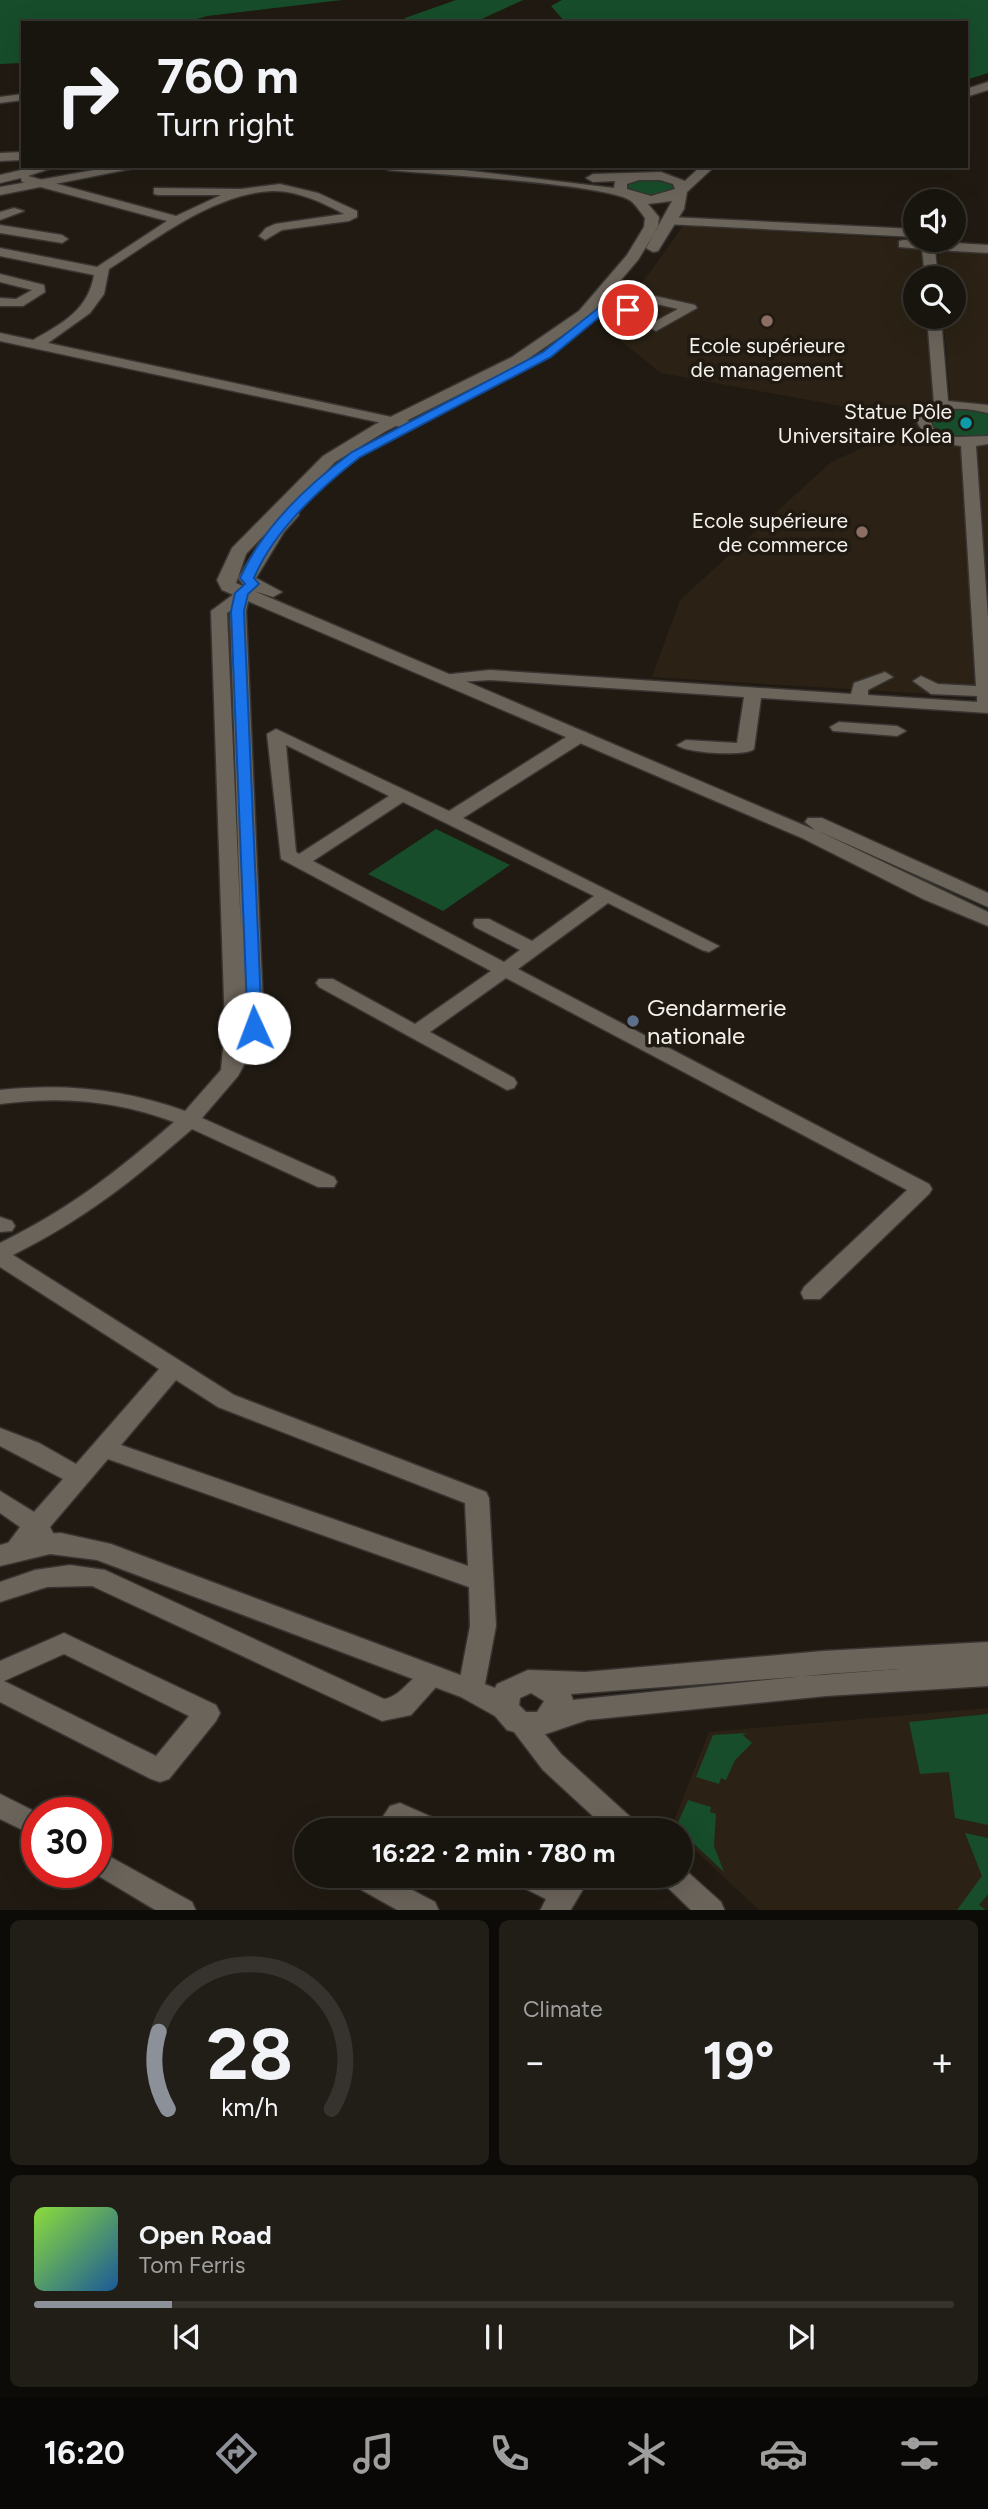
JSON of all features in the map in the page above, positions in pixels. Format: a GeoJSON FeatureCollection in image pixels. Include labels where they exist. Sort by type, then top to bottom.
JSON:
{"type":"FeatureCollection","features":[{"type":"Feature","properties":{"kind":"main road"},"geometry":{"type":"LineString","coordinates":[[968,92],[988,86]]}},
{"type":"Feature","properties":{"kind":"main road"},"geometry":{"type":"LineString","coordinates":[[968,99],[988,94]]}},
{"type":"Feature","properties":{"kind":"main road"},"geometry":{"type":"LineString","coordinates":[[0,185],[40,174],[89,168]]}},
{"type":"Feature","properties":{"kind":"main road"},"geometry":{"type":"LineString","coordinates":[[0,191],[40,174],[114,168]]}},
{"type":"Feature","properties":{"kind":"main road"},"geometry":{"type":"LineString","coordinates":[[408,168],[586,186],[656,200],[682,192],[707,168]]}},
{"type":"Feature","properties":{"kind":"main road"},"geometry":{"type":"LineString","coordinates":[[462,168],[553,177],[671,178],[682,186],[682,192],[670,221],[648,256],[597,317],[547,355],[329,459],[238,552],[226,580],[228,586],[247,588],[472,676],[983,895]]}},
{"type":"Feature","properties":{"kind":"main road"},"geometry":{"type":"LineString","coordinates":[[402,423],[517,360],[584,314],[633,257],[651,228],[652,217],[628,196],[619,184],[660,168]]}},
{"type":"Feature","properties":{"kind":"main road"},"geometry":{"type":"LineString","coordinates":[[247,588],[448,679],[809,834],[930,895],[988,920]]}},
{"type":"Feature","properties":{"kind":"main road"},"geometry":{"type":"LineString","coordinates":[[7,1553],[41,1534],[101,1550],[471,1689],[513,1706],[539,1725],[554,1717],[587,1708],[826,1685],[988,1675]]}},
{"type":"Feature","properties":{"kind":"main road"},"geometry":{"type":"LineString","coordinates":[[513,1706],[528,1681],[585,1683],[822,1662],[988,1653]]}},
{"type":"Feature","properties":{"kind":"main road"},"geometry":{"type":"LineString","coordinates":[[544,1683],[559,1698],[554,1717]]}},
{"type":"Feature","properties":{"kind":"street"},"geometry":{"type":"LineString","coordinates":[[0,100],[21,97]]}},
{"type":"Feature","properties":{"kind":"street"},"geometry":{"type":"LineString","coordinates":[[0,157],[21,156]]}},
{"type":"Feature","properties":{"kind":"street"},"geometry":{"type":"LineString","coordinates":[[0,179],[40,174],[180,221]]}},
{"type":"Feature","properties":{"kind":"street"},"geometry":{"type":"LineString","coordinates":[[158,191],[245,192],[278,187],[353,214],[343,219],[274,228],[265,236]]}},
{"type":"Feature","properties":{"kind":"street"},"geometry":{"type":"LineString","coordinates":[[0,252],[101,272],[180,221],[245,192]]}},
{"type":"Feature","properties":{"kind":"street"},"geometry":{"type":"LineString","coordinates":[[0,216],[18,211]]}},
{"type":"Feature","properties":{"kind":"street"},"geometry":{"type":"LineString","coordinates":[[670,221],[903,232]]}},
{"type":"Feature","properties":{"kind":"street"},"geometry":{"type":"LineString","coordinates":[[797,227],[794,239],[812,239]]}},
{"type":"Feature","properties":{"kind":"street"},"geometry":{"type":"LineString","coordinates":[[0,229],[62,239]]}},
{"type":"Feature","properties":{"kind":"street"},"geometry":{"type":"LineString","coordinates":[[966,235],[988,236]]}},
{"type":"Feature","properties":{"kind":"street"},"geometry":{"type":"LineString","coordinates":[[966,248],[988,249]]}},
{"type":"Feature","properties":{"kind":"street"},"geometry":{"type":"LineString","coordinates":[[33,346],[66,326],[82,312],[97,294],[101,272]]}},
{"type":"Feature","properties":{"kind":"street"},"geometry":{"type":"LineString","coordinates":[[0,278],[39,288],[38,292],[18,303],[0,302]]}},
{"type":"Feature","properties":{"kind":"street"},"geometry":{"type":"LineString","coordinates":[[646,298],[666,303],[690,308],[656,327],[628,310],[646,298]]}},
{"type":"Feature","properties":{"kind":"street"},"geometry":{"type":"LineString","coordinates":[[611,302],[636,305]]}},
{"type":"Feature","properties":{"kind":"street"},"geometry":{"type":"LineString","coordinates":[[644,318],[666,303]]}},
{"type":"Feature","properties":{"kind":"street"},"geometry":{"type":"LineString","coordinates":[[935,329],[941,407]]}},
{"type":"Feature","properties":{"kind":"street"},"geometry":{"type":"LineString","coordinates":[[0,337],[402,423]]}},
{"type":"Feature","properties":{"kind":"street"},"geometry":{"type":"LineString","coordinates":[[988,409],[964,404],[941,407],[932,410],[923,419],[927,430],[944,439],[968,442],[988,440]]}},
{"type":"Feature","properties":{"kind":"street"},"geometry":{"type":"LineString","coordinates":[[968,442],[986,702]]}},
{"type":"Feature","properties":{"kind":"street"},"geometry":{"type":"LineString","coordinates":[[247,588],[238,611],[244,1028],[231,1071],[191,1118],[112,1187],[57,1224],[0,1255],[173,1369],[242,1408],[477,1498],[483,1626],[471,1689]]}},
{"type":"Feature","properties":{"kind":"street"},"geometry":{"type":"LineString","coordinates":[[699,690],[719,675]]}},
{"type":"Feature","properties":{"kind":"street"},"geometry":{"type":"LineString","coordinates":[[448,679],[472,676],[886,702],[986,702]]}},
{"type":"Feature","properties":{"kind":"street"},"geometry":{"type":"LineString","coordinates":[[859,700],[860,687],[885,677]]}},
{"type":"Feature","properties":{"kind":"street"},"geometry":{"type":"LineString","coordinates":[[921,681],[930,684],[931,689],[986,702]]}},
{"type":"Feature","properties":{"kind":"street"},"geometry":{"type":"LineString","coordinates":[[686,745],[745,749],[752,694]]}},
{"type":"Feature","properties":{"kind":"street"},"geometry":{"type":"LineString","coordinates":[[839,727],[888,735],[886,702]]}},
{"type":"Feature","properties":{"kind":"street"},"geometry":{"type":"LineString","coordinates":[[709,946],[276,734],[287,855],[921,1189],[812,1293]]}},
{"type":"Feature","properties":{"kind":"street"},"geometry":{"type":"LineString","coordinates":[[451,818],[546,764],[580,736]]}},
{"type":"Feature","properties":{"kind":"street"},"geometry":{"type":"LineString","coordinates":[[300,862],[402,795]]}},
{"type":"Feature","properties":{"kind":"street"},"geometry":{"type":"LineString","coordinates":[[416,1033],[607,895]]}},
{"type":"Feature","properties":{"kind":"street"},"geometry":{"type":"LineString","coordinates":[[482,923],[533,949]]}},
{"type":"Feature","properties":{"kind":"street"},"geometry":{"type":"LineString","coordinates":[[326,983],[507,1083]]}},
{"type":"Feature","properties":{"kind":"street"},"geometry":{"type":"LineString","coordinates":[[0,1097],[25,1092],[71,1092],[150,1106],[191,1118],[326,1182]]}},
{"type":"Feature","properties":{"kind":"street"},"geometry":{"type":"LineString","coordinates":[[0,1500],[41,1534],[79,1477],[173,1369]]}},
{"type":"Feature","properties":{"kind":"street"},"geometry":{"type":"LineString","coordinates":[[0,1437],[31,1449],[79,1477]]}},
{"type":"Feature","properties":{"kind":"street"},"geometry":{"type":"LineString","coordinates":[[104,1448],[481,1581]]}},
{"type":"Feature","properties":{"kind":"street"},"geometry":{"type":"LineString","coordinates":[[0,1592],[39,1577],[65,1574],[96,1577],[382,1710],[402,1707],[433,1676]]}},
{"type":"Feature","properties":{"kind":"street"},"geometry":{"type":"LineString","coordinates":[[0,1671],[64,1643],[207,1713],[160,1772],[0,1690]]}},
{"type":"Feature","properties":{"kind":"street"},"geometry":{"type":"LineString","coordinates":[[513,1706],[543,1752],[606,1818]]}},
{"type":"Feature","properties":{"kind":"street"},"geometry":{"type":"LineString","coordinates":[[0,1804],[21,1816]]}},
{"type":"Feature","properties":{"kind":"street"},"geometry":{"type":"LineString","coordinates":[[112,1870],[182,1910]]}},
{"type":"Feature","properties":{"kind":"street"},"geometry":{"type":"LineString","coordinates":[[384,1888],[425,1910]]}},
{"type":"Feature","properties":{"kind":"street"},"geometry":{"type":"LineString","coordinates":[[687,1888],[711,1910]]}},
{"type":"Feature","properties":{"kind":"shaded area","name":"Ecole supérieure de management"},"geometry":{"type":"Polygon","coordinates":[[[683,226],[903,239],[903,252],[925,252],[925,266],[903,266],[903,329],[929,329],[933,403],[916,420],[661,373],[602,326],[648,275],[683,226]]]}},
{"type":"Feature","properties":{"kind":"shaded area"},"geometry":{"type":"Polygon","coordinates":[[[938,252],[988,253],[988,406],[951,403],[944,329],[966,329],[966,266],[939,266],[938,252]]]}},
{"type":"Feature","properties":{"kind":"shaded area","name":"Ecole supérieure de commerce"},"geometry":{"type":"Polygon","coordinates":[[[916,422],[930,438],[964,446],[981,697],[652,677],[680,600],[830,463],[916,422]]]}},
{"type":"Feature","properties":{"kind":"shaded area"},"geometry":{"type":"Polygon","coordinates":[[[988,444],[988,671],[975,446],[988,444]]]}},
{"type":"Feature","properties":{"kind":"shaded area"},"geometry":{"type":"Polygon","coordinates":[[[988,1708],[988,1910],[759,1910],[693,1848],[693,1818],[675,1818],[709,1732],[988,1708]]]}},
{"type":"Feature","properties":{"kind":"green space"},"geometry":{"type":"Polygon","coordinates":[[[0,0],[342,0],[207,16],[191,21],[21,21],[21,63],[0,64],[0,0]]]}},
{"type":"Feature","properties":{"kind":"green space"},"geometry":{"type":"Polygon","coordinates":[[[456,0],[523,0],[477,21],[403,21],[405,18],[456,0]]]}},
{"type":"Feature","properties":{"kind":"green space"},"geometry":{"type":"Polygon","coordinates":[[[562,0],[988,0],[988,73],[968,79],[968,21],[564,21],[551,6],[562,0]]]}},
{"type":"Feature","properties":{"kind":"green space"},"geometry":{"type":"Polygon","coordinates":[[[658,178],[673,183],[674,190],[652,197],[628,191],[625,187],[632,181],[658,178]]]}},
{"type":"Feature","properties":{"kind":"green space"},"geometry":{"type":"Polygon","coordinates":[[[957,407],[988,413],[988,437],[958,439],[933,429],[930,419],[939,411],[957,407]]]}},
{"type":"Feature","properties":{"kind":"green space"},"geometry":{"type":"Polygon","coordinates":[[[436,829],[510,865],[443,911],[368,874],[436,829]]]}},
{"type":"Feature","properties":{"kind":"green space"},"geometry":{"type":"Polygon","coordinates":[[[988,1714],[988,1825],[955,1818],[949,1772],[920,1774],[909,1722],[988,1714]]]}},
{"type":"Feature","properties":{"kind":"green space"},"geometry":{"type":"Polygon","coordinates":[[[746,1733],[743,1735],[752,1743],[735,1760],[726,1780],[721,1778],[719,1784],[696,1777],[713,1735],[746,1733]]]}},
{"type":"Feature","properties":{"kind":"green space"},"geometry":{"type":"Polygon","coordinates":[[[688,1800],[711,1807],[710,1812],[716,1814],[714,1846],[724,1872],[693,1843],[693,1818],[680,1818],[688,1800]]]}},
{"type":"Feature","properties":{"kind":"green space"},"geometry":{"type":"Polygon","coordinates":[[[965,1833],[988,1838],[988,1894],[979,1905],[986,1910],[957,1910],[982,1876],[965,1833]]]}},
{"type":"Feature","properties":{"kind":"place","name":"Ecole supérieure de management"},"geometry":{"type":"Point","coordinates":[767,321]}},
{"type":"Feature","properties":{"kind":"place","name":"Statue Pôle Universitaire Kolea"},"geometry":{"type":"Point","coordinates":[966,423]}},
{"type":"Feature","properties":{"kind":"place","name":"Ecole supérieure de commerce"},"geometry":{"type":"Point","coordinates":[862,532]}},
{"type":"Feature","properties":{"kind":"place","name":"Gendarmerie nationale"},"geometry":{"type":"Point","coordinates":[633,1021]}},
{"type":"Feature","properties":{"kind":"route"},"geometry":{"type":"LineString","coordinates":[[254,1028],[238,611],[242,593],[252,584],[247,578],[252,566],[277,529],[333,472],[356,454],[547,355],[597,317],[611,302],[636,305],[628,310]]}}]}
